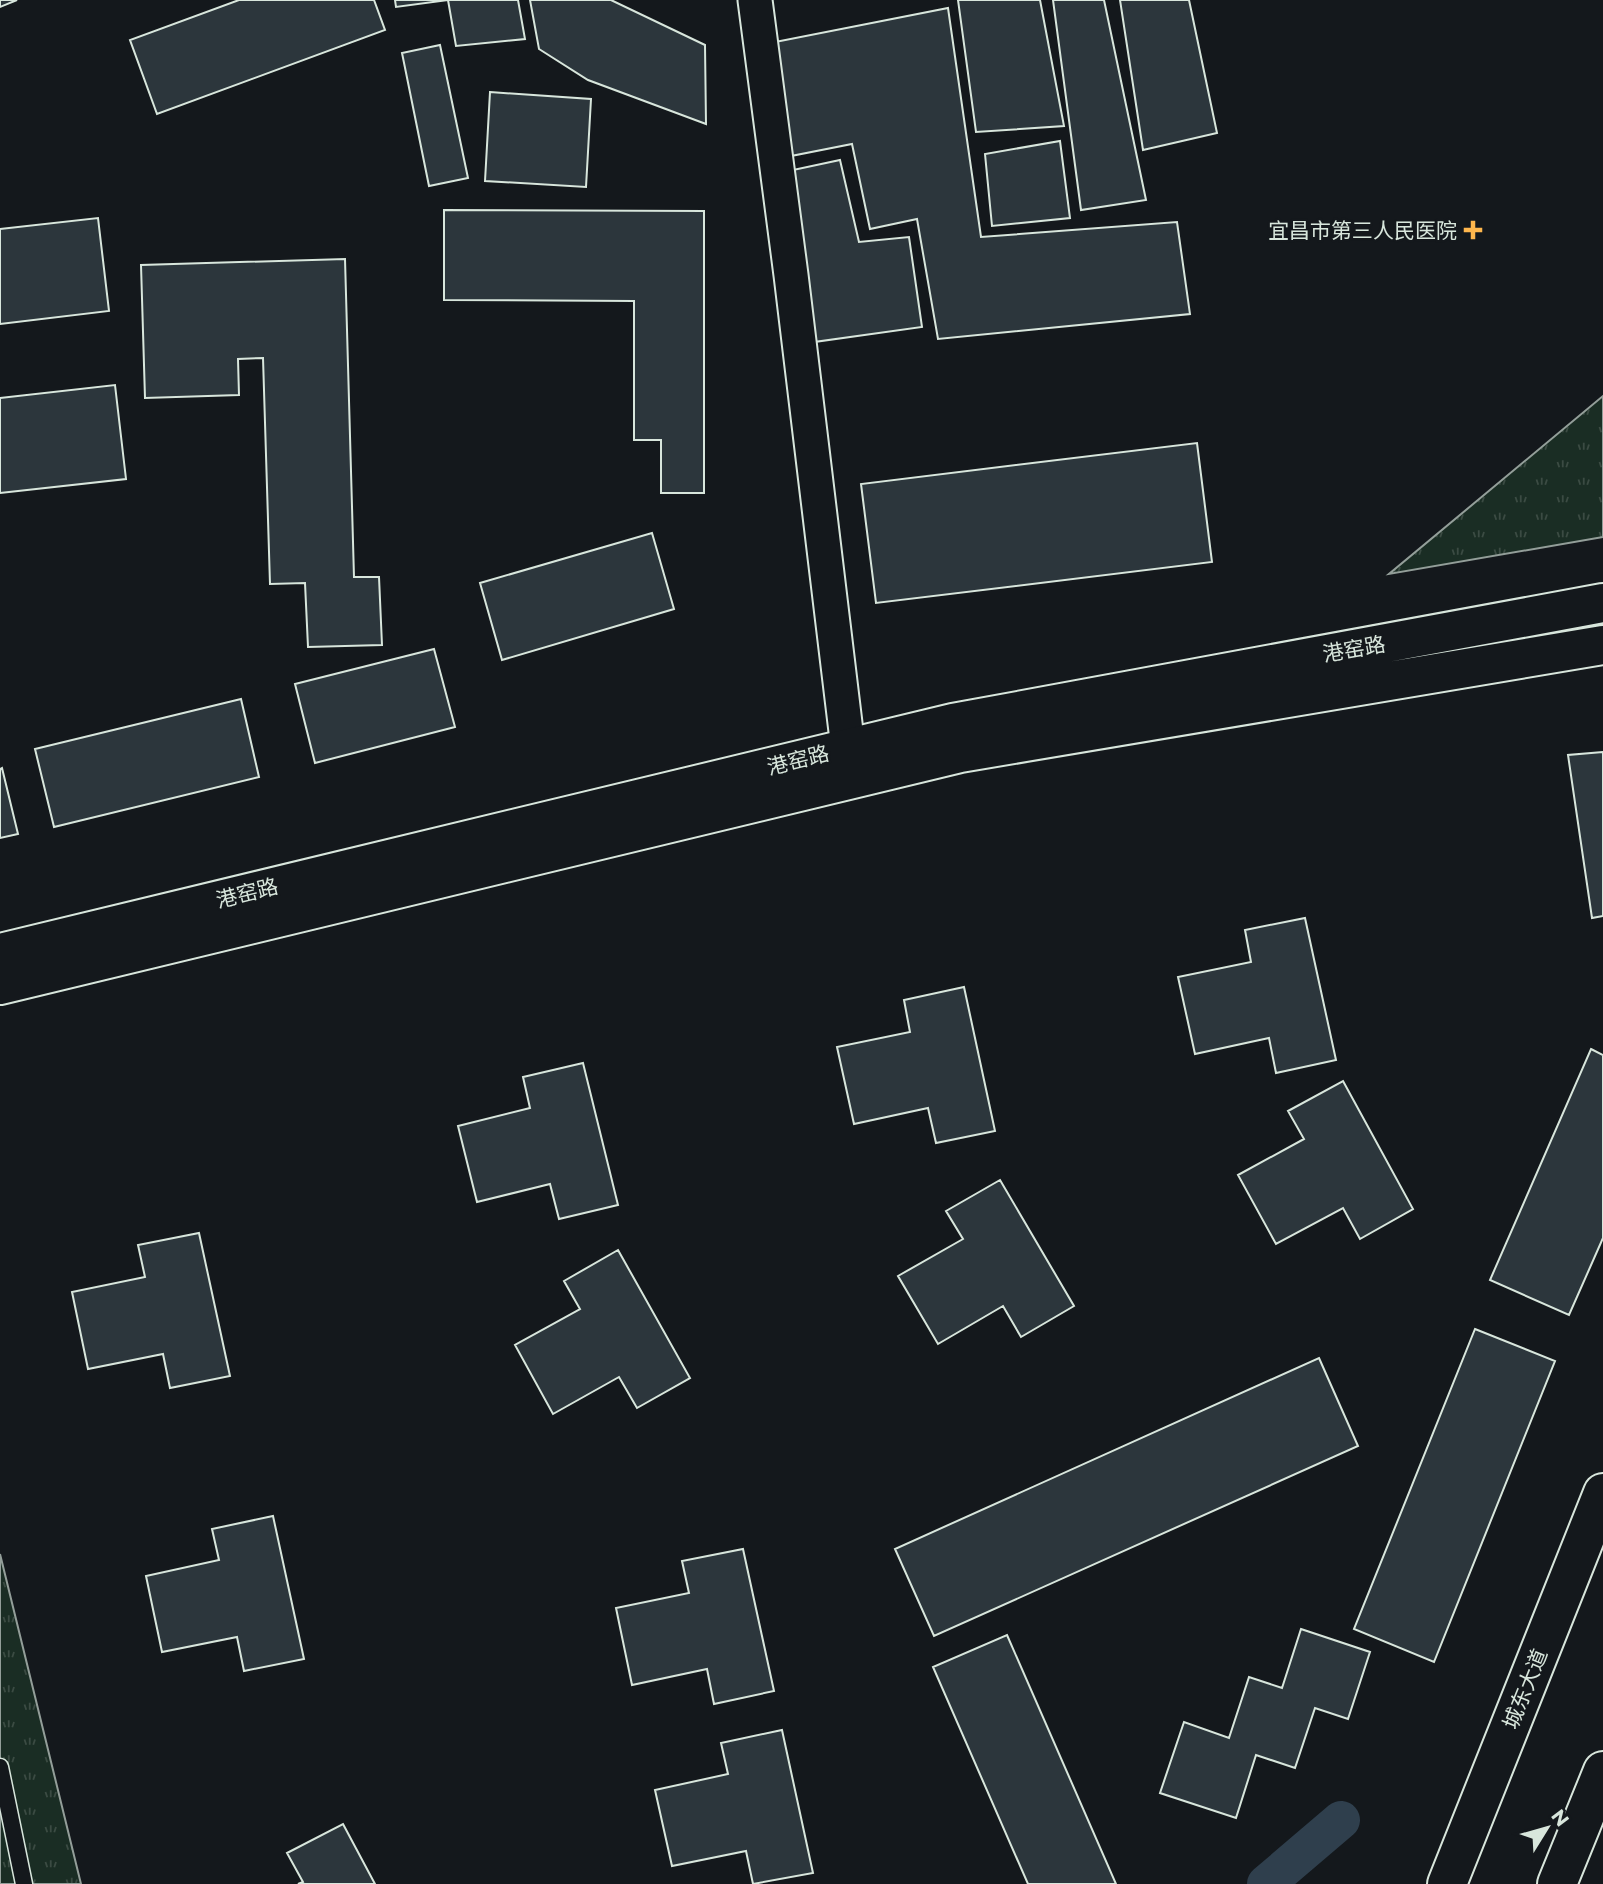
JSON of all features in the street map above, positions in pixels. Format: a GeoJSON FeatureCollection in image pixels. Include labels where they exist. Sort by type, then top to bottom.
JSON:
{"type":"FeatureCollection","features":[{"type":"Feature","properties":{"kind":"main road","name":"港窑路"},"geometry":{"type":"LineString","coordinates":[[0,953],[953,723],[1603,603]]}},
{"type":"Feature","properties":{"kind":"main road","name":"港窑路"},"geometry":{"type":"LineString","coordinates":[[0,985],[960,753],[1603,645]]}},
{"type":"Feature","properties":{"kind":"main road","name":"城东大道"},"geometry":{"type":"LineString","coordinates":[[1447,1884],[1603,1493]]}},
{"type":"Feature","properties":{"kind":"main road"},"geometry":{"type":"LineString","coordinates":[[1557,1884],[1603,1771]]}},
{"type":"Feature","properties":{"kind":"street"},"geometry":{"type":"LineString","coordinates":[[755,0],[848,748]]}},
{"type":"Feature","properties":{"kind":"lane"},"geometry":{"type":"LineString","coordinates":[[0,1767],[24,1884]]}},
{"type":"Feature","properties":{"kind":"green space"},"geometry":{"type":"Polygon","coordinates":[[[1603,396],[1603,537],[1389,574],[1603,396]]]}},
{"type":"Feature","properties":{"kind":"green space"},"geometry":{"type":"Polygon","coordinates":[[[0,1554],[81,1884],[0,1884],[0,1554]]]}},
{"type":"Feature","properties":{"kind":"building"},"geometry":{"type":"Polygon","coordinates":[[[0,0],[17,0],[0,7],[0,0]]]}},
{"type":"Feature","properties":{"kind":"building"},"geometry":{"type":"Polygon","coordinates":[[[239,0],[374,0],[385,30],[157,114],[130,40],[239,0]]]}},
{"type":"Feature","properties":{"kind":"building"},"geometry":{"type":"Polygon","coordinates":[[[395,0],[448,0],[396,7],[395,0]]]}},
{"type":"Feature","properties":{"kind":"building"},"geometry":{"type":"Polygon","coordinates":[[[448,0],[518,0],[525,39],[456,46],[448,0]]]}},
{"type":"Feature","properties":{"kind":"building"},"geometry":{"type":"Polygon","coordinates":[[[530,0],[611,0],[705,45],[706,124],[588,80],[539,49],[530,0]]]}},
{"type":"Feature","properties":{"kind":"building"},"geometry":{"type":"Polygon","coordinates":[[[958,0],[1040,0],[1064,126],[976,132],[958,0]]]}},
{"type":"Feature","properties":{"kind":"building"},"geometry":{"type":"Polygon","coordinates":[[[1053,0],[1104,0],[1146,200],[1081,210],[1053,0]]]}},
{"type":"Feature","properties":{"kind":"building"},"geometry":{"type":"Polygon","coordinates":[[[1120,0],[1189,0],[1217,133],[1143,150],[1120,0]]]}},
{"type":"Feature","properties":{"kind":"building"},"geometry":{"type":"Polygon","coordinates":[[[948,8],[981,237],[1177,222],[1190,314],[938,339],[917,219],[870,229],[852,144],[791,156],[770,43],[948,8]]]}},
{"type":"Feature","properties":{"kind":"building"},"geometry":{"type":"Polygon","coordinates":[[[440,45],[468,178],[429,186],[402,53],[440,45]]]}},
{"type":"Feature","properties":{"kind":"building"},"geometry":{"type":"Polygon","coordinates":[[[490,92],[591,99],[586,187],[485,181],[490,92]]]}},
{"type":"Feature","properties":{"kind":"building"},"geometry":{"type":"Polygon","coordinates":[[[1060,141],[1070,218],[992,226],[985,154],[1060,141]]]}},
{"type":"Feature","properties":{"kind":"building"},"geometry":{"type":"Polygon","coordinates":[[[840,160],[859,242],[909,237],[922,327],[814,342],[793,170],[840,160]]]}},
{"type":"Feature","properties":{"kind":"building"},"geometry":{"type":"Polygon","coordinates":[[[444,210],[704,211],[704,493],[661,493],[661,440],[634,440],[634,301],[444,300],[444,210]]]}},
{"type":"Feature","properties":{"kind":"building"},"geometry":{"type":"Polygon","coordinates":[[[98,218],[109,311],[0,324],[0,229],[98,218]]]}},
{"type":"Feature","properties":{"kind":"building"},"geometry":{"type":"Polygon","coordinates":[[[345,259],[354,577],[379,577],[382,645],[308,647],[305,583],[270,584],[263,358],[238,359],[239,395],[145,398],[141,265],[345,259]]]}},
{"type":"Feature","properties":{"kind":"building"},"geometry":{"type":"Polygon","coordinates":[[[115,385],[126,479],[0,493],[0,398],[115,385]]]}},
{"type":"Feature","properties":{"kind":"building"},"geometry":{"type":"Polygon","coordinates":[[[1197,443],[1212,562],[876,603],[861,484],[1197,443]]]}},
{"type":"Feature","properties":{"kind":"building"},"geometry":{"type":"Polygon","coordinates":[[[652,533],[674,609],[502,660],[480,583],[652,533]]]}},
{"type":"Feature","properties":{"kind":"building"},"geometry":{"type":"Polygon","coordinates":[[[434,649],[455,727],[315,763],[295,684],[434,649]]]}},
{"type":"Feature","properties":{"kind":"building"},"geometry":{"type":"Polygon","coordinates":[[[241,699],[259,777],[54,827],[35,749],[241,699]]]}},
{"type":"Feature","properties":{"kind":"building"},"geometry":{"type":"Polygon","coordinates":[[[1603,752],[1603,916],[1592,918],[1568,755],[1603,752]]]}},
{"type":"Feature","properties":{"kind":"building"},"geometry":{"type":"Polygon","coordinates":[[[2,768],[18,834],[0,838],[0,769],[2,768]]]}},
{"type":"Feature","properties":{"kind":"building"},"geometry":{"type":"Polygon","coordinates":[[[1305,918],[1336,1060],[1276,1073],[1269,1038],[1195,1054],[1178,977],[1251,962],[1245,930],[1305,918]]]}},
{"type":"Feature","properties":{"kind":"building"},"geometry":{"type":"Polygon","coordinates":[[[964,987],[995,1131],[936,1143],[928,1108],[854,1124],[837,1047],[910,1032],[904,1000],[964,987]]]}},
{"type":"Feature","properties":{"kind":"building"},"geometry":{"type":"Polygon","coordinates":[[[1591,1049],[1603,1055],[1603,1238],[1569,1315],[1490,1280],[1591,1049]]]}},
{"type":"Feature","properties":{"kind":"building"},"geometry":{"type":"Polygon","coordinates":[[[583,1063],[618,1205],[559,1219],[550,1184],[477,1202],[458,1126],[530,1108],[523,1077],[583,1063]]]}},
{"type":"Feature","properties":{"kind":"building"},"geometry":{"type":"Polygon","coordinates":[[[1343,1081],[1413,1209],[1360,1239],[1343,1208],[1276,1244],[1238,1175],[1304,1139],[1288,1111],[1343,1081]]]}},
{"type":"Feature","properties":{"kind":"building"},"geometry":{"type":"Polygon","coordinates":[[[1000,1180],[1074,1306],[1021,1337],[1003,1306],[938,1344],[898,1276],[963,1239],[946,1211],[1000,1180]]]}},
{"type":"Feature","properties":{"kind":"building"},"geometry":{"type":"Polygon","coordinates":[[[199,1233],[230,1376],[170,1388],[163,1354],[88,1369],[72,1292],[145,1277],[138,1245],[199,1233]]]}},
{"type":"Feature","properties":{"kind":"building"},"geometry":{"type":"Polygon","coordinates":[[[618,1250],[690,1378],[637,1408],[619,1377],[553,1414],[515,1345],[580,1309],[564,1281],[618,1250]]]}},
{"type":"Feature","properties":{"kind":"building"},"geometry":{"type":"Polygon","coordinates":[[[1475,1329],[1555,1361],[1434,1662],[1354,1629],[1475,1329]]]}},
{"type":"Feature","properties":{"kind":"building"},"geometry":{"type":"Polygon","coordinates":[[[1319,1358],[1358,1446],[934,1636],[895,1549],[1319,1358]]]}},
{"type":"Feature","properties":{"kind":"building"},"geometry":{"type":"Polygon","coordinates":[[[273,1516],[304,1659],[244,1671],[237,1637],[162,1652],[146,1576],[219,1560],[212,1529],[273,1516]]]}},
{"type":"Feature","properties":{"kind":"building"},"geometry":{"type":"Polygon","coordinates":[[[743,1549],[774,1691],[714,1704],[707,1669],[632,1685],[616,1608],[689,1593],[682,1561],[743,1549]]]}},
{"type":"Feature","properties":{"kind":"building"},"geometry":{"type":"Polygon","coordinates":[[[1301,1629],[1370,1652],[1348,1719],[1315,1708],[1295,1768],[1256,1755],[1236,1818],[1160,1793],[1184,1722],[1229,1738],[1249,1677],[1282,1688],[1301,1629]]]}},
{"type":"Feature","properties":{"kind":"building"},"geometry":{"type":"Polygon","coordinates":[[[1007,1635],[1116,1884],[1028,1884],[933,1667],[1007,1635]]]}},
{"type":"Feature","properties":{"kind":"building"},"geometry":{"type":"Polygon","coordinates":[[[782,1730],[813,1873],[753,1884],[746,1851],[672,1866],[655,1790],[728,1774],[721,1743],[782,1730]]]}},
{"type":"Feature","properties":{"kind":"building"},"geometry":{"type":"Polygon","coordinates":[[[343,1824],[375,1884],[298,1884],[303,1882],[287,1853],[343,1824]]]}},
{"type":"Feature","properties":{"kind":"waterway"},"geometry":{"type":"LineString","coordinates":[[1266,1884],[1341,1820]]}},
{"type":"Feature","properties":{"kind":"place","name":"宜昌市第三人民医院"},"geometry":{"type":"Point","coordinates":[1473,230]}}]}
